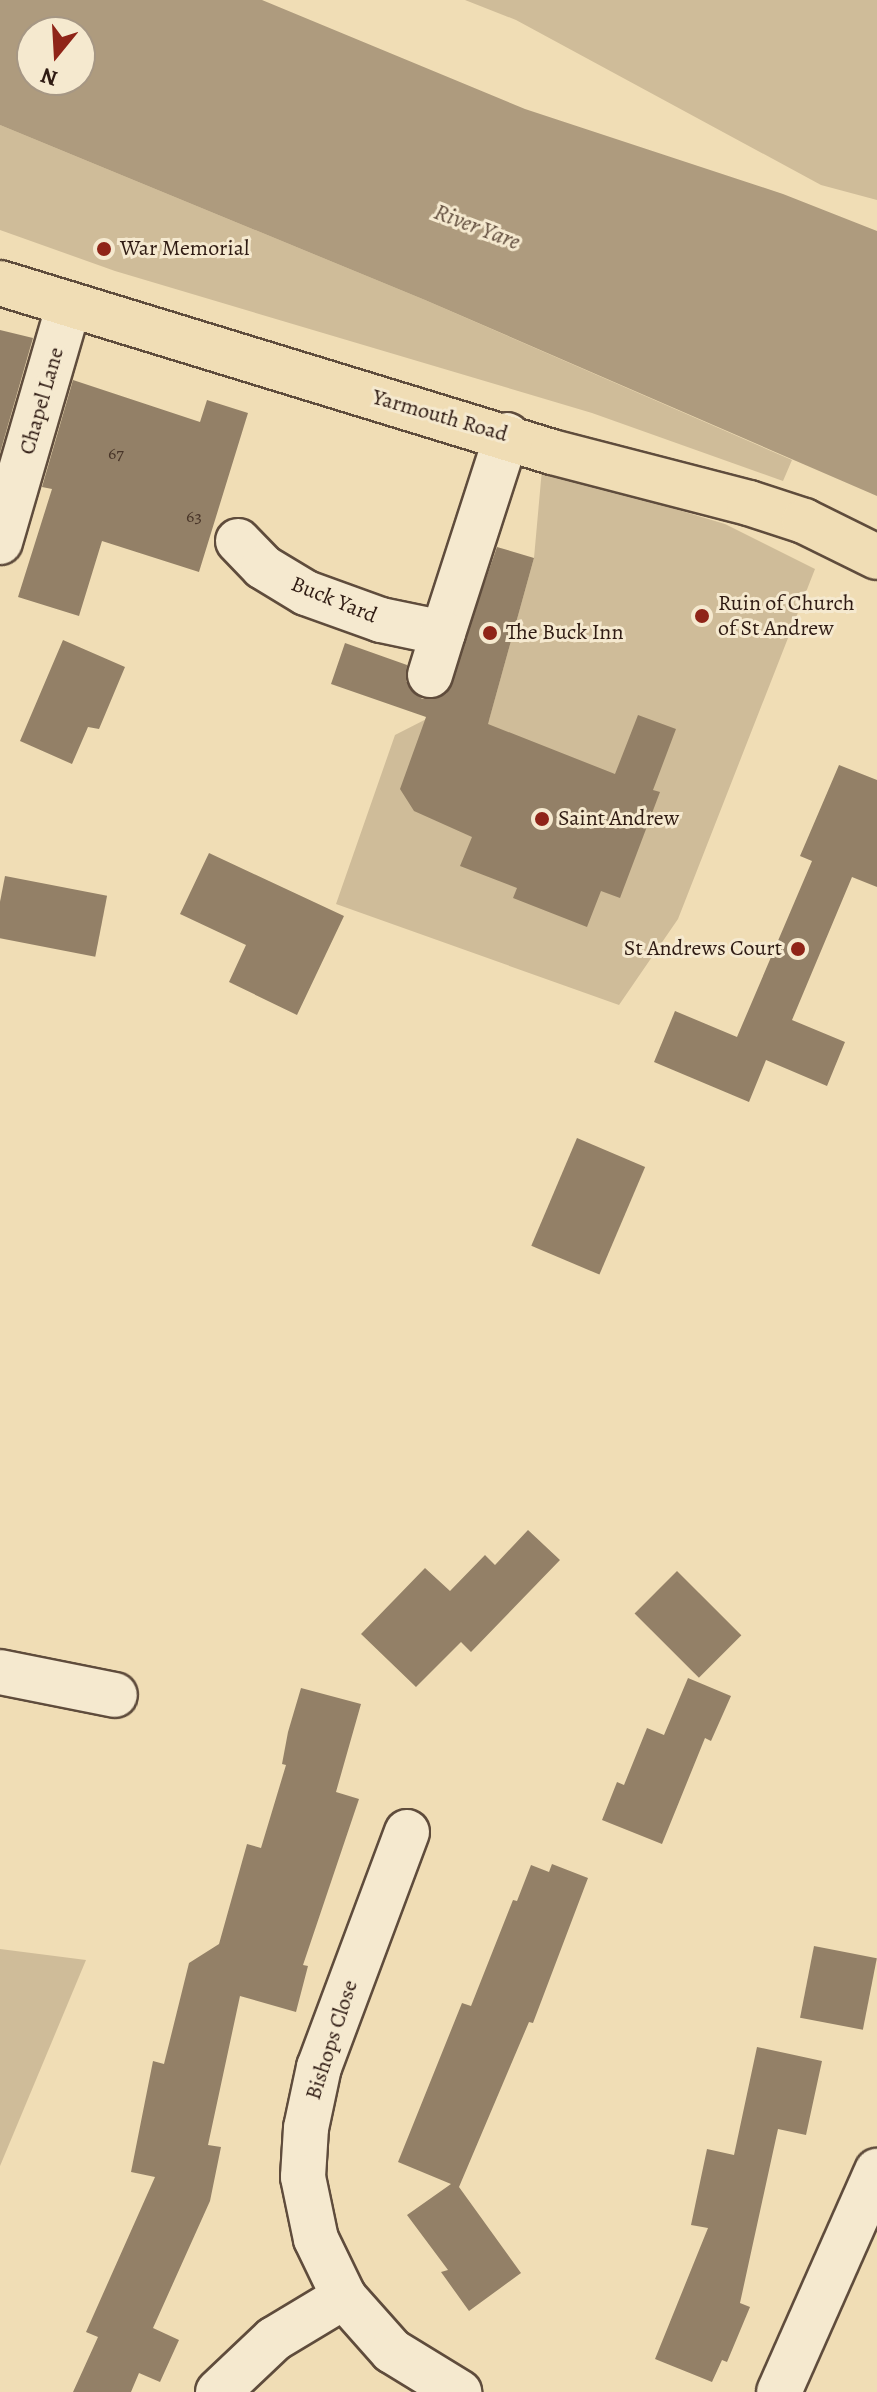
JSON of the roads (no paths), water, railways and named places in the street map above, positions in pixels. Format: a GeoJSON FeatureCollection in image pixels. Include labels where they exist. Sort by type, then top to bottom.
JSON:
{"type":"FeatureCollection","features":[{"type":"Feature","properties":{"kind":"main road","name":"Yarmouth Road"},"geometry":{"type":"LineString","coordinates":[[0,283],[804,521],[877,557]]}},
{"type":"Feature","properties":{"kind":"street","name":"Chapel Lane"},"geometry":{"type":"LineString","coordinates":[[0,542],[69,305]]}},
{"type":"Feature","properties":{"kind":"street"},"geometry":{"type":"LineString","coordinates":[[430,675],[507,435]]}},
{"type":"Feature","properties":{"kind":"street","name":"Buck Yard"},"geometry":{"type":"LineString","coordinates":[[238,541],[263,567],[306,593],[381,620],[443,633]]}},
{"type":"Feature","properties":{"kind":"street"},"geometry":{"type":"LineString","coordinates":[[0,1672],[115,1695]]}},
{"type":"Feature","properties":{"kind":"street","name":"Bishops Close"},"geometry":{"type":"LineString","coordinates":[[407,1832],[319,2067],[306,2128],[303,2177],[316,2239],[344,2297],[392,2351],[459,2392]]}},
{"type":"Feature","properties":{"kind":"street"},"geometry":{"type":"LineString","coordinates":[[779,2392],[877,2171]]}},
{"type":"Feature","properties":{"kind":"street"},"geometry":{"type":"LineString","coordinates":[[218,2392],[274,2339],[344,2297]]}},
{"type":"Feature","properties":{"kind":"water","name":"River Yare"},"geometry":{"type":"Polygon","coordinates":[[[0,0],[262,0],[525,109],[783,194],[877,231],[877,496],[425,300],[0,125],[0,0]]]}},
{"type":"Feature","properties":{"kind":"place","name":"War Memorial"},"geometry":{"type":"Point","coordinates":[104,249]}},
{"type":"Feature","properties":{"kind":"place","name":"Ruin of Church of St Andrew"},"geometry":{"type":"Point","coordinates":[702,616]}},
{"type":"Feature","properties":{"kind":"place","name":"The Buck Inn"},"geometry":{"type":"Point","coordinates":[490,633]}},
{"type":"Feature","properties":{"kind":"place","name":"Saint Andrew"},"geometry":{"type":"Point","coordinates":[542,819]}},
{"type":"Feature","properties":{"kind":"place","name":"St Andrews Court"},"geometry":{"type":"Point","coordinates":[798,949]}}]}
